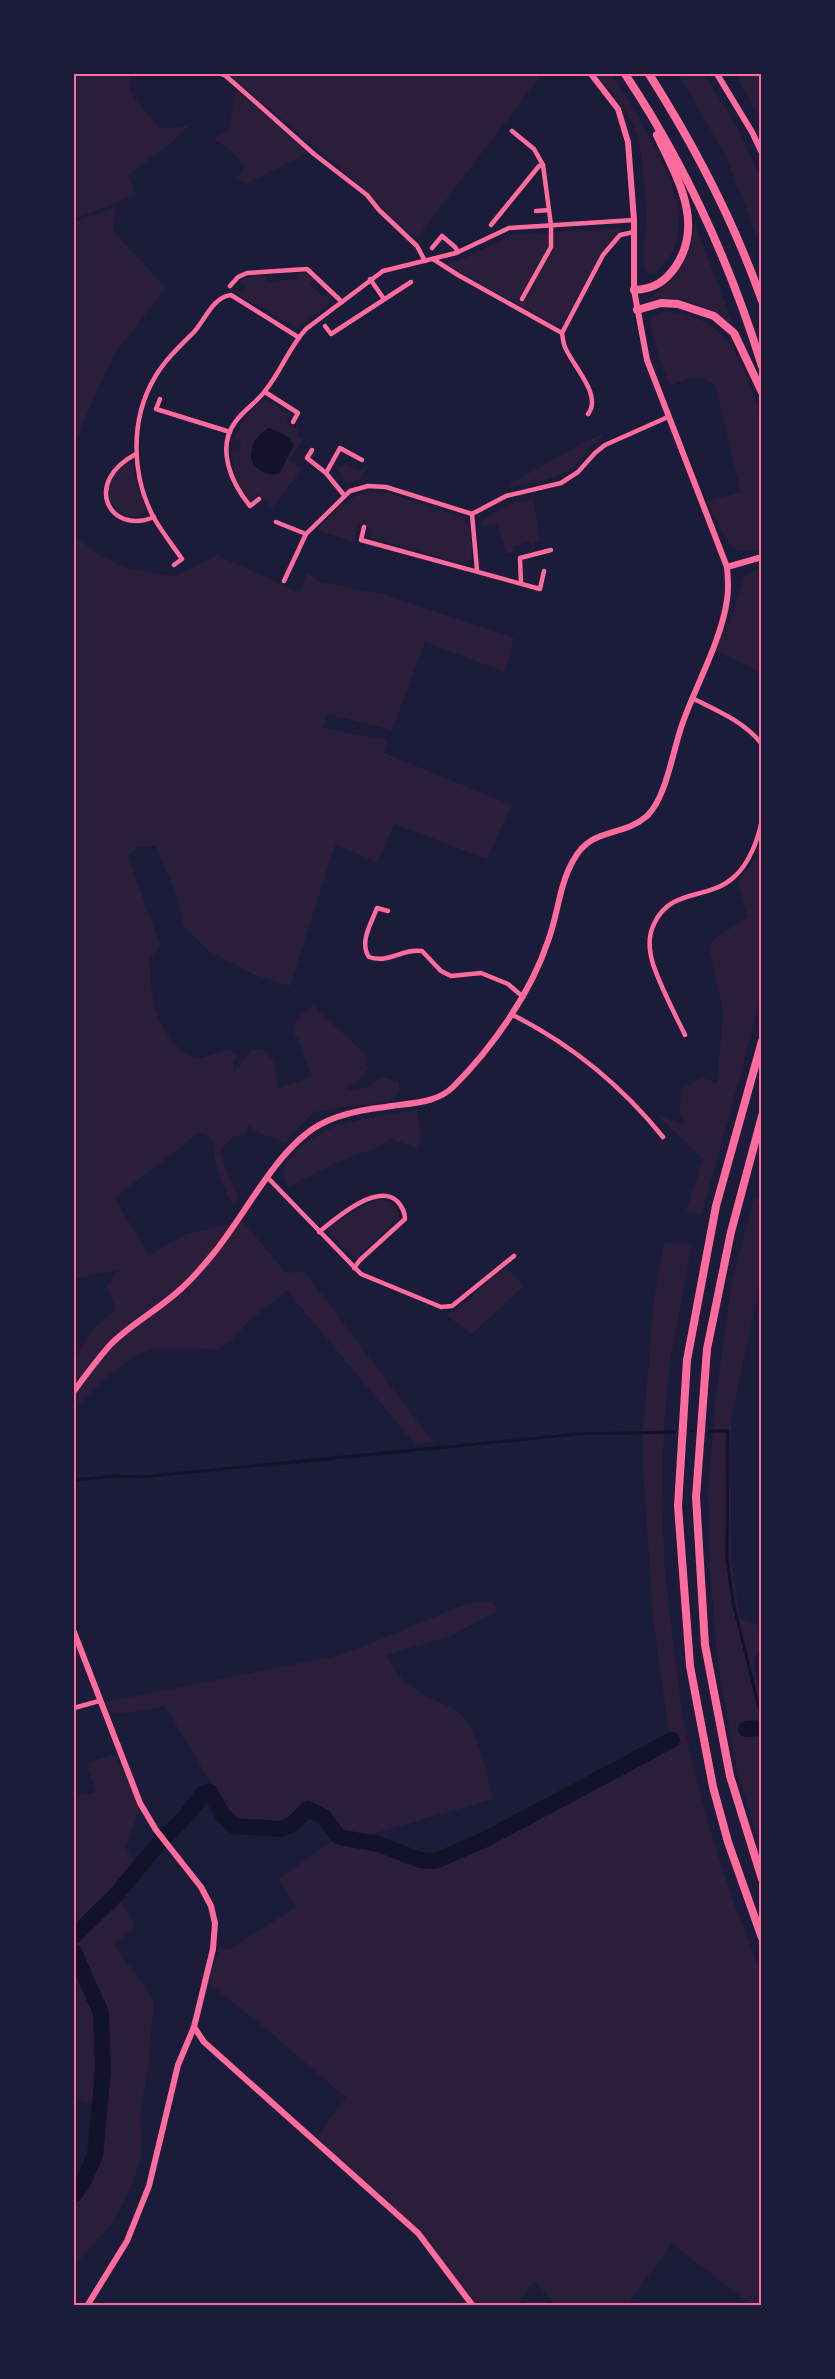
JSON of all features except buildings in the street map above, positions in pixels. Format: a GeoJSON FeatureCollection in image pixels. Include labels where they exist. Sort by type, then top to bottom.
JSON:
{"type":"FeatureCollection","features":[{"type":"Feature","properties":{"kind":"highway"},"geometry":{"type":"LineString","coordinates":[[625,74],[674,155],[706,220],[745,316],[762,366]]}},
{"type":"Feature","properties":{"kind":"highway"},"geometry":{"type":"LineString","coordinates":[[649,74],[706,173],[735,233],[762,301]]}},
{"type":"Feature","properties":{"kind":"highway"},"geometry":{"type":"LineString","coordinates":[[634,290],[652,288],[668,277],[681,255],[688,235],[689,220],[678,180],[640,96]]}},
{"type":"Feature","properties":{"kind":"highway"},"geometry":{"type":"LineString","coordinates":[[637,310],[661,303],[678,304],[714,316],[734,333],[762,392]]}},
{"type":"Feature","properties":{"kind":"highway"},"geometry":{"type":"LineString","coordinates":[[762,1041],[716,1206],[687,1360],[678,1506],[690,1666],[713,1787],[728,1842],[762,1938]]}},
{"type":"Feature","properties":{"kind":"highway"},"geometry":{"type":"LineString","coordinates":[[762,1116],[731,1232],[707,1349],[696,1497],[705,1645],[730,1776],[762,1879]]}},
{"type":"Feature","properties":{"kind":"street"},"geometry":{"type":"LineString","coordinates":[[221,74],[314,154],[368,195],[379,210],[417,246],[425,261]]}},
{"type":"Feature","properties":{"kind":"street"},"geometry":{"type":"LineString","coordinates":[[74,1392],[113,1343],[182,1288],[214,1254],[287,1152],[305,1134],[326,1121],[354,1113],[428,1100],[452,1089],[482,1054],[522,996],[549,941],[567,872],[573,859],[581,848],[594,837],[628,827],[648,815],[656,806],[727,601],[727,567],[647,360],[634,290],[634,220],[628,142],[621,118],[608,94],[591,74]]}},
{"type":"Feature","properties":{"kind":"street"},"geometry":{"type":"LineString","coordinates":[[717,74],[762,153]]}},
{"type":"Feature","properties":{"kind":"street"},"geometry":{"type":"LineString","coordinates":[[512,131],[534,148],[543,165],[551,225],[551,247],[522,299]]}},
{"type":"Feature","properties":{"kind":"street"},"geometry":{"type":"LineString","coordinates":[[491,225],[538,166],[543,165]]}},
{"type":"Feature","properties":{"kind":"street"},"geometry":{"type":"LineString","coordinates":[[536,211],[549,210]]}},
{"type":"Feature","properties":{"kind":"street"},"geometry":{"type":"LineString","coordinates":[[259,500],[250,506],[231,479],[227,443],[234,423],[265,392],[298,337],[370,279],[383,271],[458,252],[509,228],[634,220]]}},
{"type":"Feature","properties":{"kind":"street"},"geometry":{"type":"LineString","coordinates":[[588,414],[593,407],[592,395],[563,345],[562,333],[603,255],[620,235],[634,232]]}},
{"type":"Feature","properties":{"kind":"street"},"geometry":{"type":"LineString","coordinates":[[432,248],[442,236],[458,252]]}},
{"type":"Feature","properties":{"kind":"street"},"geometry":{"type":"LineString","coordinates":[[433,259],[562,333]]}},
{"type":"Feature","properties":{"kind":"street"},"geometry":{"type":"LineString","coordinates":[[230,286],[238,277],[247,273],[307,269],[342,302]]}},
{"type":"Feature","properties":{"kind":"street"},"geometry":{"type":"LineString","coordinates":[[370,279],[384,300]]}},
{"type":"Feature","properties":{"kind":"street"},"geometry":{"type":"LineString","coordinates":[[325,326],[331,334],[411,282]]}},
{"type":"Feature","properties":{"kind":"street"},"geometry":{"type":"LineString","coordinates":[[174,565],[182,560],[154,517],[142,485],[136,454],[140,411],[155,376],[172,354],[204,321],[218,300],[224,296],[231,295],[298,337]]}},
{"type":"Feature","properties":{"kind":"street"},"geometry":{"type":"LineString","coordinates":[[265,392],[298,413],[293,422]]}},
{"type":"Feature","properties":{"kind":"street"},"geometry":{"type":"LineString","coordinates":[[160,399],[156,409],[230,432]]}},
{"type":"Feature","properties":{"kind":"street"},"geometry":{"type":"LineString","coordinates":[[284,581],[306,534],[350,491],[368,486],[386,487],[472,514],[506,496],[561,483],[578,472],[605,445],[668,417]]}},
{"type":"Feature","properties":{"kind":"street"},"geometry":{"type":"LineString","coordinates":[[326,473],[340,448],[362,460]]}},
{"type":"Feature","properties":{"kind":"street"},"geometry":{"type":"LineString","coordinates":[[312,450],[307,458],[326,473],[344,495]]}},
{"type":"Feature","properties":{"kind":"street"},"geometry":{"type":"LineString","coordinates":[[136,454],[118,466],[110,476],[105,486],[105,497],[110,508],[118,515],[130,520],[144,521],[154,517]]}},
{"type":"Feature","properties":{"kind":"street"},"geometry":{"type":"LineString","coordinates":[[472,514],[477,570]]}},
{"type":"Feature","properties":{"kind":"street"},"geometry":{"type":"LineString","coordinates":[[276,522],[306,534]]}},
{"type":"Feature","properties":{"kind":"street"},"geometry":{"type":"LineString","coordinates":[[364,527],[361,540],[540,589],[544,571]]}},
{"type":"Feature","properties":{"kind":"street"},"geometry":{"type":"LineString","coordinates":[[521,583],[520,558],[551,550]]}},
{"type":"Feature","properties":{"kind":"street"},"geometry":{"type":"LineString","coordinates":[[727,567],[760,558]]}},
{"type":"Feature","properties":{"kind":"street"},"geometry":{"type":"LineString","coordinates":[[692,698],[738,722],[752,732],[762,744]]}},
{"type":"Feature","properties":{"kind":"street"},"geometry":{"type":"LineString","coordinates":[[685,1035],[652,963],[650,932],[662,910],[673,901],[713,890],[734,878],[750,856],[762,820]]}},
{"type":"Feature","properties":{"kind":"street"},"geometry":{"type":"LineString","coordinates":[[388,911],[377,908],[364,943],[369,957],[385,960],[404,951],[422,951],[441,970],[451,976],[481,974],[508,984],[522,996]]}},
{"type":"Feature","properties":{"kind":"street"},"geometry":{"type":"LineString","coordinates":[[511,1014],[554,1037],[584,1059],[629,1097],[663,1137]]}},
{"type":"Feature","properties":{"kind":"street"},"geometry":{"type":"LineString","coordinates":[[268,1178],[361,1274],[441,1307],[452,1306],[514,1256]]}},
{"type":"Feature","properties":{"kind":"street"},"geometry":{"type":"LineString","coordinates":[[319,1232],[333,1219],[376,1196],[395,1199],[400,1204],[405,1220],[354,1268]]}},
{"type":"Feature","properties":{"kind":"street"},"geometry":{"type":"LineString","coordinates":[[74,1632],[140,1803],[156,1830],[195,1878],[210,1902],[215,1923],[213,1949],[194,2027],[178,2065],[149,2186],[127,2241],[87,2306]]}},
{"type":"Feature","properties":{"kind":"street"},"geometry":{"type":"LineString","coordinates":[[74,1708],[99,1701]]}},
{"type":"Feature","properties":{"kind":"street"},"geometry":{"type":"LineString","coordinates":[[194,2027],[204,2042],[418,2233],[473,2306]]}},
{"type":"Feature","properties":{"kind":"shaded area"},"geometry":{"type":"Polygon","coordinates":[[[74,74],[131,74],[130,92],[159,128],[183,127],[192,123],[172,142],[128,175],[136,195],[74,219],[74,74]]]}},
{"type":"Feature","properties":{"kind":"shaded area"},"geometry":{"type":"Polygon","coordinates":[[[228,74],[542,74],[417,238],[392,218],[362,187],[228,74]]]}},
{"type":"Feature","properties":{"kind":"shaded area"},"geometry":{"type":"Polygon","coordinates":[[[595,74],[612,74],[655,147],[668,175],[677,204],[679,231],[671,254],[652,274],[645,271],[644,265],[645,186],[639,144],[631,121],[623,108],[595,74]]]}},
{"type":"Feature","properties":{"kind":"shaded area"},"geometry":{"type":"Polygon","coordinates":[[[678,74],[704,74],[737,127],[761,179],[761,247],[726,156],[678,74]]]}},
{"type":"Feature","properties":{"kind":"shaded area"},"geometry":{"type":"Polygon","coordinates":[[[735,74],[761,74],[761,110],[757,113],[735,74]]]}},
{"type":"Feature","properties":{"kind":"shaded area"},"geometry":{"type":"Polygon","coordinates":[[[236,89],[308,153],[246,184],[237,177],[245,167],[233,152],[213,139],[229,129],[236,89]]]}},
{"type":"Feature","properties":{"kind":"shaded area"},"geometry":{"type":"Polygon","coordinates":[[[116,208],[113,231],[166,288],[116,352],[74,445],[74,222],[116,208]]]}},
{"type":"Feature","properties":{"kind":"shaded area"},"geometry":{"type":"Polygon","coordinates":[[[695,224],[736,332],[716,314],[696,303],[673,299],[646,301],[666,285],[680,268],[689,249],[695,224]]]}},
{"type":"Feature","properties":{"kind":"shaded area"},"geometry":{"type":"Polygon","coordinates":[[[623,228],[597,262],[562,324],[555,325],[446,264],[512,235],[623,228]]]}},
{"type":"Feature","properties":{"kind":"shaded area"},"geometry":{"type":"Polygon","coordinates":[[[297,273],[305,273],[315,279],[310,284],[323,297],[328,293],[331,298],[327,307],[297,328],[223,286],[224,284],[242,293],[246,287],[239,282],[249,277],[266,275],[266,282],[297,279],[297,273]]]}},
{"type":"Feature","properties":{"kind":"shaded area"},"geometry":{"type":"Polygon","coordinates":[[[663,312],[679,313],[701,320],[717,330],[733,348],[744,370],[761,417],[761,549],[739,551],[728,542],[706,501],[741,492],[715,385],[703,379],[693,378],[670,386],[658,355],[650,323],[651,318],[663,312]]]}},
{"type":"Feature","properties":{"kind":"shaded area"},"geometry":{"type":"Polygon","coordinates":[[[265,399],[291,414],[286,422],[299,430],[297,436],[303,439],[289,460],[302,469],[272,508],[258,494],[250,501],[246,496],[237,478],[231,451],[239,452],[241,440],[234,439],[246,416],[265,399]]]}},
{"type":"Feature","properties":{"kind":"shaded area"},"geometry":{"type":"Polygon","coordinates":[[[269,428],[287,436],[294,445],[279,474],[262,472],[251,459],[255,440],[269,428]]]}},
{"type":"Feature","properties":{"kind":"shaded area"},"geometry":{"type":"Polygon","coordinates":[[[602,435],[603,437],[594,443],[566,472],[511,488],[508,485],[592,438],[602,435]]]}},
{"type":"Feature","properties":{"kind":"shaded area"},"geometry":{"type":"Polygon","coordinates":[[[126,463],[132,465],[146,509],[142,516],[121,512],[116,508],[110,496],[112,478],[126,463]]]}},
{"type":"Feature","properties":{"kind":"shaded area"},"geometry":{"type":"Polygon","coordinates":[[[344,463],[357,471],[368,467],[360,480],[348,484],[342,479],[338,468],[338,466],[341,468],[344,463]]]}},
{"type":"Feature","properties":{"kind":"shaded area"},"geometry":{"type":"Polygon","coordinates":[[[366,492],[389,493],[462,518],[470,532],[472,558],[466,564],[371,538],[372,529],[358,524],[354,542],[317,530],[345,502],[366,492]]]}},
{"type":"Feature","properties":{"kind":"shaded area"},"geometry":{"type":"Polygon","coordinates":[[[533,499],[540,541],[533,542],[534,548],[532,549],[530,542],[514,546],[515,552],[506,554],[498,524],[481,526],[480,522],[508,504],[533,499]]]}},
{"type":"Feature","properties":{"kind":"shaded area"},"geometry":{"type":"Polygon","coordinates":[[[74,529],[77,537],[97,554],[128,569],[175,576],[217,555],[300,593],[307,572],[321,582],[382,594],[514,638],[505,672],[425,642],[392,730],[327,714],[323,728],[388,740],[384,753],[512,805],[487,859],[394,824],[378,862],[335,845],[290,986],[255,975],[209,951],[184,927],[176,893],[155,846],[137,846],[128,857],[161,947],[148,961],[155,1007],[166,1032],[184,1052],[196,1059],[229,1050],[238,1055],[233,1063],[234,1072],[251,1050],[264,1050],[275,1062],[277,1088],[312,1077],[299,1041],[293,1032],[296,1019],[313,1005],[365,1054],[368,1069],[356,1083],[345,1090],[366,1088],[383,1077],[399,1082],[399,1093],[387,1102],[314,1112],[285,1142],[261,1134],[248,1126],[244,1136],[234,1136],[220,1151],[228,1175],[238,1194],[234,1205],[219,1175],[214,1157],[214,1142],[206,1134],[200,1132],[115,1198],[149,1256],[186,1234],[243,1221],[286,1273],[304,1271],[434,1443],[415,1444],[287,1291],[251,1319],[231,1341],[218,1349],[152,1348],[134,1356],[107,1377],[78,1405],[74,1398],[74,1358],[96,1326],[116,1310],[107,1286],[118,1270],[74,1279],[74,529]]]}},
{"type":"Feature","properties":{"kind":"shaded area"},"geometry":{"type":"Polygon","coordinates":[[[761,570],[761,672],[717,651],[722,632],[730,622],[744,577],[761,570]]]}},
{"type":"Feature","properties":{"kind":"shaded area"},"geometry":{"type":"Polygon","coordinates":[[[761,837],[761,990],[744,1062],[702,1214],[686,1211],[703,1159],[656,1114],[684,1125],[680,1111],[681,1090],[701,1077],[717,1083],[723,1013],[709,946],[714,939],[748,917],[738,883],[755,859],[761,837]]]}},
{"type":"Feature","properties":{"kind":"shaded area"},"geometry":{"type":"Polygon","coordinates":[[[417,1109],[421,1141],[417,1148],[390,1139],[378,1147],[340,1161],[288,1187],[283,1174],[287,1163],[306,1143],[320,1134],[350,1122],[417,1109]]]}},
{"type":"Feature","properties":{"kind":"shaded area"},"geometry":{"type":"Polygon","coordinates":[[[754,1199],[761,1199],[761,1280],[731,1419],[731,1556],[740,1619],[757,1624],[761,1647],[753,1660],[762,1704],[761,1851],[737,1770],[718,1664],[710,1573],[708,1490],[716,1396],[732,1281],[754,1199]]]}},
{"type":"Feature","properties":{"kind":"shaded area"},"geometry":{"type":"Polygon","coordinates":[[[378,1200],[390,1201],[398,1211],[399,1217],[356,1259],[327,1231],[328,1227],[368,1203],[378,1200]]]}},
{"type":"Feature","properties":{"kind":"shaded area"},"geometry":{"type":"Polygon","coordinates":[[[664,1243],[692,1244],[670,1362],[664,1426],[662,1504],[665,1574],[682,1713],[693,1767],[733,1900],[761,1974],[762,2302],[759,2305],[752,2305],[672,2244],[627,2305],[555,2305],[534,2281],[518,2305],[475,2305],[418,2233],[353,2175],[317,2136],[346,2098],[270,2032],[208,1983],[220,1947],[230,1949],[296,1907],[278,1879],[335,1839],[351,1840],[331,1818],[312,1807],[305,1806],[293,1819],[260,1825],[240,1821],[226,1808],[165,1706],[123,1714],[109,1712],[104,1702],[331,1657],[464,1606],[483,1602],[493,1603],[498,1611],[451,1636],[387,1655],[396,1670],[414,1688],[455,1709],[464,1719],[476,1739],[493,1799],[352,1840],[378,1844],[420,1860],[435,1861],[499,1832],[672,1740],[674,1745],[673,1734],[669,1733],[653,1619],[643,1465],[643,1431],[654,1299],[664,1243]]]}},
{"type":"Feature","properties":{"kind":"shaded area"},"geometry":{"type":"Polygon","coordinates":[[[506,1268],[524,1286],[472,1334],[444,1314],[458,1310],[489,1280],[506,1268]]]}},
{"type":"Feature","properties":{"kind":"shaded area"},"geometry":{"type":"Polygon","coordinates":[[[115,1754],[140,1810],[125,1847],[141,1872],[120,1899],[135,1926],[114,1945],[154,2000],[148,2068],[140,2113],[142,2156],[127,2197],[113,2222],[74,2266],[74,2192],[88,2161],[92,2104],[74,2098],[74,1797],[96,1792],[87,1763],[115,1754]]]}},
{"type":"Feature","properties":{"kind":"waterway"},"geometry":{"type":"LineString","coordinates":[[710,1431],[728,1431],[727,1559],[733,1602],[762,1720]]}},
{"type":"Feature","properties":{"kind":"waterway"},"geometry":{"type":"LineString","coordinates":[[74,1480],[116,1476],[141,1477],[578,1434],[674,1432]]}},
{"type":"Feature","properties":{"kind":"waterway"},"geometry":{"type":"LineString","coordinates":[[746,1729],[762,1728]]}},
{"type":"Feature","properties":{"kind":"waterway"},"geometry":{"type":"LineString","coordinates":[[74,1936],[114,1897],[203,1794],[210,1792],[222,1814],[234,1826],[281,1829],[291,1825],[308,1809],[324,1817],[339,1837],[378,1844],[420,1860],[435,1861],[484,1840],[672,1740]]}},
{"type":"Feature","properties":{"kind":"waterway"},"geometry":{"type":"LineString","coordinates":[[74,1952],[101,2013],[103,2070],[95,2156],[82,2184],[74,2195]]}}]}
